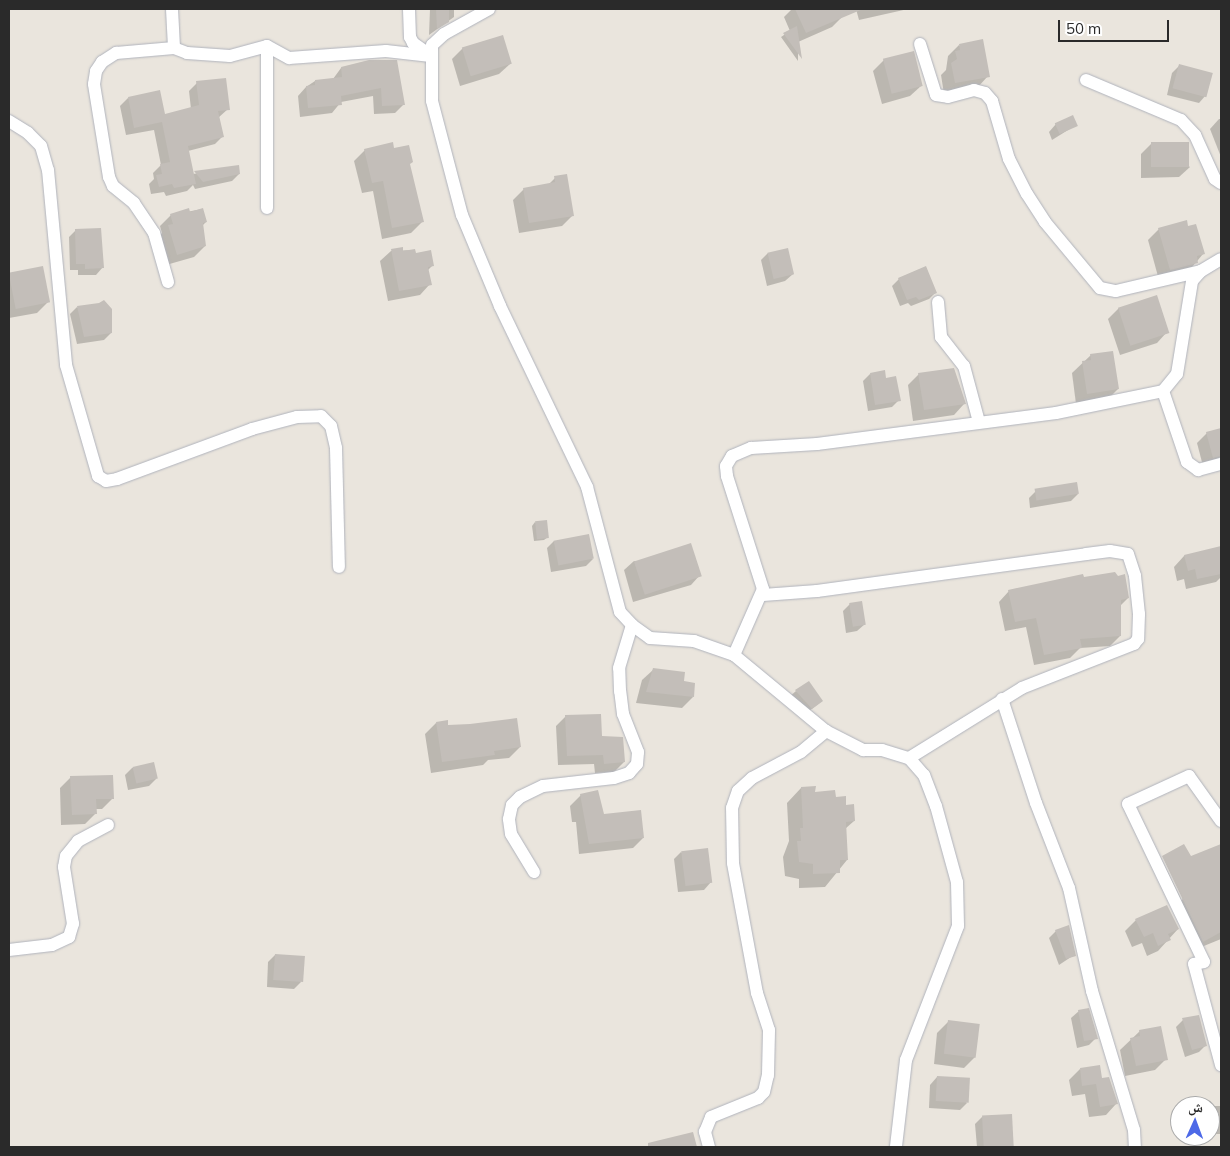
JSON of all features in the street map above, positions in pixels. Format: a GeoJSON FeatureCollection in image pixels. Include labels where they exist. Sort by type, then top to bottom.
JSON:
{"type":"FeatureCollection","features":[{"type":"Feature","properties":{"kind":"street"},"geometry":{"type":"LineString","coordinates":[[172,9],[174,48]]}},
{"type":"Feature","properties":{"kind":"street"},"geometry":{"type":"LineString","coordinates":[[409,9],[413,43],[431,56]]}},
{"type":"Feature","properties":{"kind":"street"},"geometry":{"type":"LineString","coordinates":[[488,9],[444,34],[432,45],[432,101],[462,215],[504,315],[587,487],[620,612],[632,625],[650,638],[694,641],[734,655],[826,731],[863,750],[882,750],[909,758],[924,775],[936,806],[957,882],[958,926],[906,1060],[896,1147]]}},
{"type":"Feature","properties":{"kind":"street"},"geometry":{"type":"LineString","coordinates":[[920,44],[936,95],[948,97],[974,90],[986,93],[992,101],[1009,159],[1027,194],[1045,222],[1100,288],[1116,291],[1201,271]]}},
{"type":"Feature","properties":{"kind":"street"},"geometry":{"type":"LineString","coordinates":[[267,46],[267,208]]}},
{"type":"Feature","properties":{"kind":"street"},"geometry":{"type":"LineString","coordinates":[[168,282],[154,233],[134,204],[113,186],[109,177],[94,84],[96,71],[102,62],[116,53],[174,48],[187,53],[230,56],[267,46],[289,58],[386,51],[431,56]]}},
{"type":"Feature","properties":{"kind":"street"},"geometry":{"type":"LineString","coordinates":[[1086,80],[1181,120],[1195,136],[1215,179],[1221,183]]}},
{"type":"Feature","properties":{"kind":"street"},"geometry":{"type":"LineString","coordinates":[[9,121],[28,132],[41,146],[48,170],[66,365],[98,476],[106,481],[117,479],[252,429],[297,417],[321,416],[331,426],[336,448],[339,567]]}},
{"type":"Feature","properties":{"kind":"street"},"geometry":{"type":"LineString","coordinates":[[734,655],[763,595],[727,476],[726,466],[732,456],[752,448],[817,444],[1056,413],[1163,391],[1177,374],[1187,293],[1192,281],[1201,271],[1221,259]]}},
{"type":"Feature","properties":{"kind":"street"},"geometry":{"type":"LineString","coordinates":[[938,302],[941,337],[964,366],[979,422]]}},
{"type":"Feature","properties":{"kind":"street"},"geometry":{"type":"LineString","coordinates":[[1163,391],[1187,462],[1198,470],[1221,464]]}},
{"type":"Feature","properties":{"kind":"street"},"geometry":{"type":"LineString","coordinates":[[763,595],[817,591],[1110,551],[1128,554],[1135,576],[1138,614],[1138,639],[1134,644],[1046,678],[1002,700],[909,758]]}},
{"type":"Feature","properties":{"kind":"street"},"geometry":{"type":"LineString","coordinates":[[534,872],[511,834],[509,820],[512,805],[520,797],[542,786],[614,778],[629,773],[637,764],[638,752],[623,714],[619,675],[632,625]]}},
{"type":"Feature","properties":{"kind":"street"},"geometry":{"type":"LineString","coordinates":[[1002,700],[1036,803],[1069,888],[1092,991],[1134,1130],[1135,1147]]}},
{"type":"Feature","properties":{"kind":"street"},"geometry":{"type":"LineString","coordinates":[[710,1147],[705,1132],[711,1117],[758,1098],[764,1092],[768,1075],[768,1030],[757,993],[733,863],[732,808],[738,791],[752,778],[801,752],[826,731]]}},
{"type":"Feature","properties":{"kind":"street"},"geometry":{"type":"LineString","coordinates":[[1221,821],[1189,776],[1128,804],[1204,962],[1194,964],[1221,1065]]}},
{"type":"Feature","properties":{"kind":"street"},"geometry":{"type":"LineString","coordinates":[[9,950],[52,945],[69,937],[73,924],[64,867],[66,856],[78,841],[108,825]]}},
{"type":"Feature","properties":{"kind":"building"},"geometry":{"type":"Polygon","coordinates":[[[436,9],[449,9],[449,22],[437,29],[436,9]]]}},
{"type":"Feature","properties":{"kind":"building"},"geometry":{"type":"Polygon","coordinates":[[[795,9],[863,9],[806,33],[795,9]]]}},
{"type":"Feature","properties":{"kind":"building"},"geometry":{"type":"Polygon","coordinates":[[[797,26],[802,59],[783,33],[797,26]]]}},
{"type":"Feature","properties":{"kind":"building"},"geometry":{"type":"Polygon","coordinates":[[[503,35],[512,64],[471,76],[462,48],[503,35]]]}},
{"type":"Feature","properties":{"kind":"building"},"geometry":{"type":"Polygon","coordinates":[[[983,39],[990,77],[955,83],[951,63],[957,59],[955,51],[960,50],[959,44],[983,39]]]}},
{"type":"Feature","properties":{"kind":"building"},"geometry":{"type":"Polygon","coordinates":[[[914,51],[923,86],[892,94],[883,59],[914,51]]]}},
{"type":"Feature","properties":{"kind":"building"},"geometry":{"type":"Polygon","coordinates":[[[369,60],[397,60],[405,105],[382,106],[381,88],[341,96],[342,105],[308,108],[306,86],[315,85],[315,80],[342,77],[341,67],[369,60]]]}},
{"type":"Feature","properties":{"kind":"building"},"geometry":{"type":"Polygon","coordinates":[[[1179,64],[1213,73],[1206,97],[1173,88],[1179,64]]]}},
{"type":"Feature","properties":{"kind":"building"},"geometry":{"type":"Polygon","coordinates":[[[226,78],[230,110],[218,111],[224,137],[188,146],[196,184],[174,188],[172,184],[159,187],[156,175],[162,174],[160,164],[170,162],[162,122],[134,128],[128,97],[160,90],[165,114],[199,105],[196,81],[226,78]]]}},
{"type":"Feature","properties":{"kind":"building"},"geometry":{"type":"Polygon","coordinates":[[[1073,115],[1078,126],[1060,134],[1055,123],[1073,115]]]}},
{"type":"Feature","properties":{"kind":"building"},"geometry":{"type":"Polygon","coordinates":[[[393,142],[394,148],[409,145],[413,162],[410,164],[424,222],[392,228],[383,181],[372,183],[364,149],[393,142]]]}},
{"type":"Feature","properties":{"kind":"building"},"geometry":{"type":"Polygon","coordinates":[[[1151,142],[1189,142],[1189,167],[1151,167],[1151,142]]]}},
{"type":"Feature","properties":{"kind":"building"},"geometry":{"type":"Polygon","coordinates":[[[239,165],[240,174],[203,182],[194,171],[239,165]]]}},
{"type":"Feature","properties":{"kind":"building"},"geometry":{"type":"Polygon","coordinates":[[[567,174],[574,216],[529,223],[523,188],[555,182],[554,176],[567,174]]]}},
{"type":"Feature","properties":{"kind":"building"},"geometry":{"type":"Polygon","coordinates":[[[189,208],[190,212],[203,208],[207,222],[203,223],[206,246],[177,255],[168,225],[173,224],[170,214],[189,208]]]}},
{"type":"Feature","properties":{"kind":"building"},"geometry":{"type":"Polygon","coordinates":[[[1187,220],[1188,226],[1196,224],[1205,254],[1197,256],[1198,263],[1170,270],[1158,228],[1187,220]]]}},
{"type":"Feature","properties":{"kind":"building"},"geometry":{"type":"Polygon","coordinates":[[[101,228],[104,268],[85,269],[85,264],[76,264],[75,229],[101,228]]]}},
{"type":"Feature","properties":{"kind":"building"},"geometry":{"type":"Polygon","coordinates":[[[403,247],[403,251],[415,249],[416,253],[431,250],[434,266],[428,267],[432,285],[399,291],[391,249],[403,247]]]}},
{"type":"Feature","properties":{"kind":"building"},"geometry":{"type":"Polygon","coordinates":[[[788,248],[794,274],[774,279],[768,253],[788,248]]]}},
{"type":"Feature","properties":{"kind":"building"},"geometry":{"type":"Polygon","coordinates":[[[43,266],[50,302],[16,309],[9,273],[43,266]]]}},
{"type":"Feature","properties":{"kind":"building"},"geometry":{"type":"Polygon","coordinates":[[[926,266],[937,293],[919,300],[916,297],[907,300],[898,278],[926,266]]]}},
{"type":"Feature","properties":{"kind":"building"},"geometry":{"type":"Polygon","coordinates":[[[1157,295],[1169,333],[1130,346],[1118,308],[1157,295]]]}},
{"type":"Feature","properties":{"kind":"building"},"geometry":{"type":"Polygon","coordinates":[[[104,300],[112,309],[112,333],[84,337],[77,306],[99,303],[104,300]]]}},
{"type":"Feature","properties":{"kind":"building"},"geometry":{"type":"Polygon","coordinates":[[[1113,351],[1119,389],[1087,394],[1082,361],[1091,360],[1090,354],[1113,351]]]}},
{"type":"Feature","properties":{"kind":"building"},"geometry":{"type":"Polygon","coordinates":[[[954,368],[966,404],[924,410],[918,373],[954,368]]]}},
{"type":"Feature","properties":{"kind":"building"},"geometry":{"type":"Polygon","coordinates":[[[885,370],[886,378],[896,376],[901,401],[875,405],[870,373],[885,370]]]}},
{"type":"Feature","properties":{"kind":"building"},"geometry":{"type":"Polygon","coordinates":[[[1221,428],[1221,456],[1213,458],[1206,432],[1221,428]]]}},
{"type":"Feature","properties":{"kind":"building"},"geometry":{"type":"Polygon","coordinates":[[[1077,482],[1079,494],[1036,501],[1035,489],[1077,482]]]}},
{"type":"Feature","properties":{"kind":"building"},"geometry":{"type":"Polygon","coordinates":[[[547,520],[549,538],[537,539],[535,521],[547,520]]]}},
{"type":"Feature","properties":{"kind":"building"},"geometry":{"type":"Polygon","coordinates":[[[589,534],[594,559],[558,565],[554,541],[589,534]]]}},
{"type":"Feature","properties":{"kind":"building"},"geometry":{"type":"Polygon","coordinates":[[[691,543],[702,576],[645,595],[634,562],[691,543]]]}},
{"type":"Feature","properties":{"kind":"building"},"geometry":{"type":"Polygon","coordinates":[[[1221,546],[1221,574],[1197,579],[1195,569],[1188,571],[1184,555],[1221,546]]]}},
{"type":"Feature","properties":{"kind":"building"},"geometry":{"type":"Polygon","coordinates":[[[1115,572],[1118,576],[1125,574],[1129,598],[1121,600],[1121,636],[1080,639],[1082,648],[1044,655],[1036,618],[1015,622],[1008,590],[1083,574],[1084,577],[1115,572]]]}},
{"type":"Feature","properties":{"kind":"building"},"geometry":{"type":"Polygon","coordinates":[[[862,601],[866,625],[853,627],[849,603],[862,601]]]}},
{"type":"Feature","properties":{"kind":"building"},"geometry":{"type":"Polygon","coordinates":[[[653,668],[685,672],[684,681],[695,683],[694,697],[646,692],[653,668]]]}},
{"type":"Feature","properties":{"kind":"building"},"geometry":{"type":"Polygon","coordinates":[[[809,681],[823,701],[812,709],[795,690],[809,681]]]}},
{"type":"Feature","properties":{"kind":"building"},"geometry":{"type":"Polygon","coordinates":[[[601,714],[602,736],[623,737],[625,762],[604,764],[603,755],[567,756],[565,715],[601,714]]]}},
{"type":"Feature","properties":{"kind":"building"},"geometry":{"type":"Polygon","coordinates":[[[517,718],[521,747],[494,751],[495,755],[442,762],[436,722],[448,720],[448,725],[470,724],[517,718]]]}},
{"type":"Feature","properties":{"kind":"building"},"geometry":{"type":"Polygon","coordinates":[[[154,762],[158,779],[136,784],[133,767],[154,762]]]}},
{"type":"Feature","properties":{"kind":"building"},"geometry":{"type":"Polygon","coordinates":[[[113,775],[114,799],[96,799],[97,814],[72,815],[70,776],[113,775]]]}},
{"type":"Feature","properties":{"kind":"building"},"geometry":{"type":"Polygon","coordinates":[[[816,786],[815,792],[835,790],[836,797],[846,796],[846,805],[854,804],[855,821],[846,822],[848,860],[840,860],[840,873],[813,874],[813,864],[799,862],[797,841],[801,841],[800,828],[803,828],[801,787],[816,786]]]}},
{"type":"Feature","properties":{"kind":"building"},"geometry":{"type":"Polygon","coordinates":[[[598,790],[604,814],[641,810],[644,838],[589,844],[580,794],[598,790]]]}},
{"type":"Feature","properties":{"kind":"building"},"geometry":{"type":"Polygon","coordinates":[[[1184,844],[1191,856],[1221,844],[1221,932],[1203,942],[1162,856],[1184,844]]]}},
{"type":"Feature","properties":{"kind":"building"},"geometry":{"type":"Polygon","coordinates":[[[708,848],[712,883],[685,886],[681,851],[708,848]]]}},
{"type":"Feature","properties":{"kind":"building"},"geometry":{"type":"Polygon","coordinates":[[[1167,905],[1179,929],[1168,934],[1171,940],[1158,946],[1153,933],[1144,937],[1135,919],[1167,905]]]}},
{"type":"Feature","properties":{"kind":"building"},"geometry":{"type":"Polygon","coordinates":[[[1069,925],[1076,956],[1066,959],[1055,930],[1069,925]]]}},
{"type":"Feature","properties":{"kind":"building"},"geometry":{"type":"Polygon","coordinates":[[[275,954],[305,956],[303,982],[273,980],[275,954]]]}},
{"type":"Feature","properties":{"kind":"building"},"geometry":{"type":"Polygon","coordinates":[[[1089,1008],[1098,1039],[1084,1041],[1078,1010],[1089,1008]]]}},
{"type":"Feature","properties":{"kind":"building"},"geometry":{"type":"Polygon","coordinates":[[[1199,1015],[1207,1046],[1192,1050],[1182,1018],[1199,1015]]]}},
{"type":"Feature","properties":{"kind":"building"},"geometry":{"type":"Polygon","coordinates":[[[948,1020],[980,1024],[976,1058],[944,1054],[948,1020]]]}},
{"type":"Feature","properties":{"kind":"building"},"geometry":{"type":"Polygon","coordinates":[[[1161,1026],[1168,1060],[1136,1066],[1130,1038],[1140,1036],[1139,1030],[1161,1026]]]}},
{"type":"Feature","properties":{"kind":"building"},"geometry":{"type":"Polygon","coordinates":[[[1100,1065],[1102,1078],[1109,1077],[1118,1104],[1100,1107],[1096,1084],[1082,1086],[1080,1068],[1100,1065]]]}},
{"type":"Feature","properties":{"kind":"building"},"geometry":{"type":"Polygon","coordinates":[[[937,1076],[970,1078],[969,1103],[936,1101],[937,1076]]]}},
{"type":"Feature","properties":{"kind":"building"},"geometry":{"type":"Polygon","coordinates":[[[1012,1114],[1014,1147],[984,1147],[982,1116],[1012,1114]]]}},
{"type":"Feature","properties":{"kind":"building"},"geometry":{"type":"Polygon","coordinates":[[[693,1132],[697,1147],[648,1147],[648,1143],[693,1132]]]}}]}
